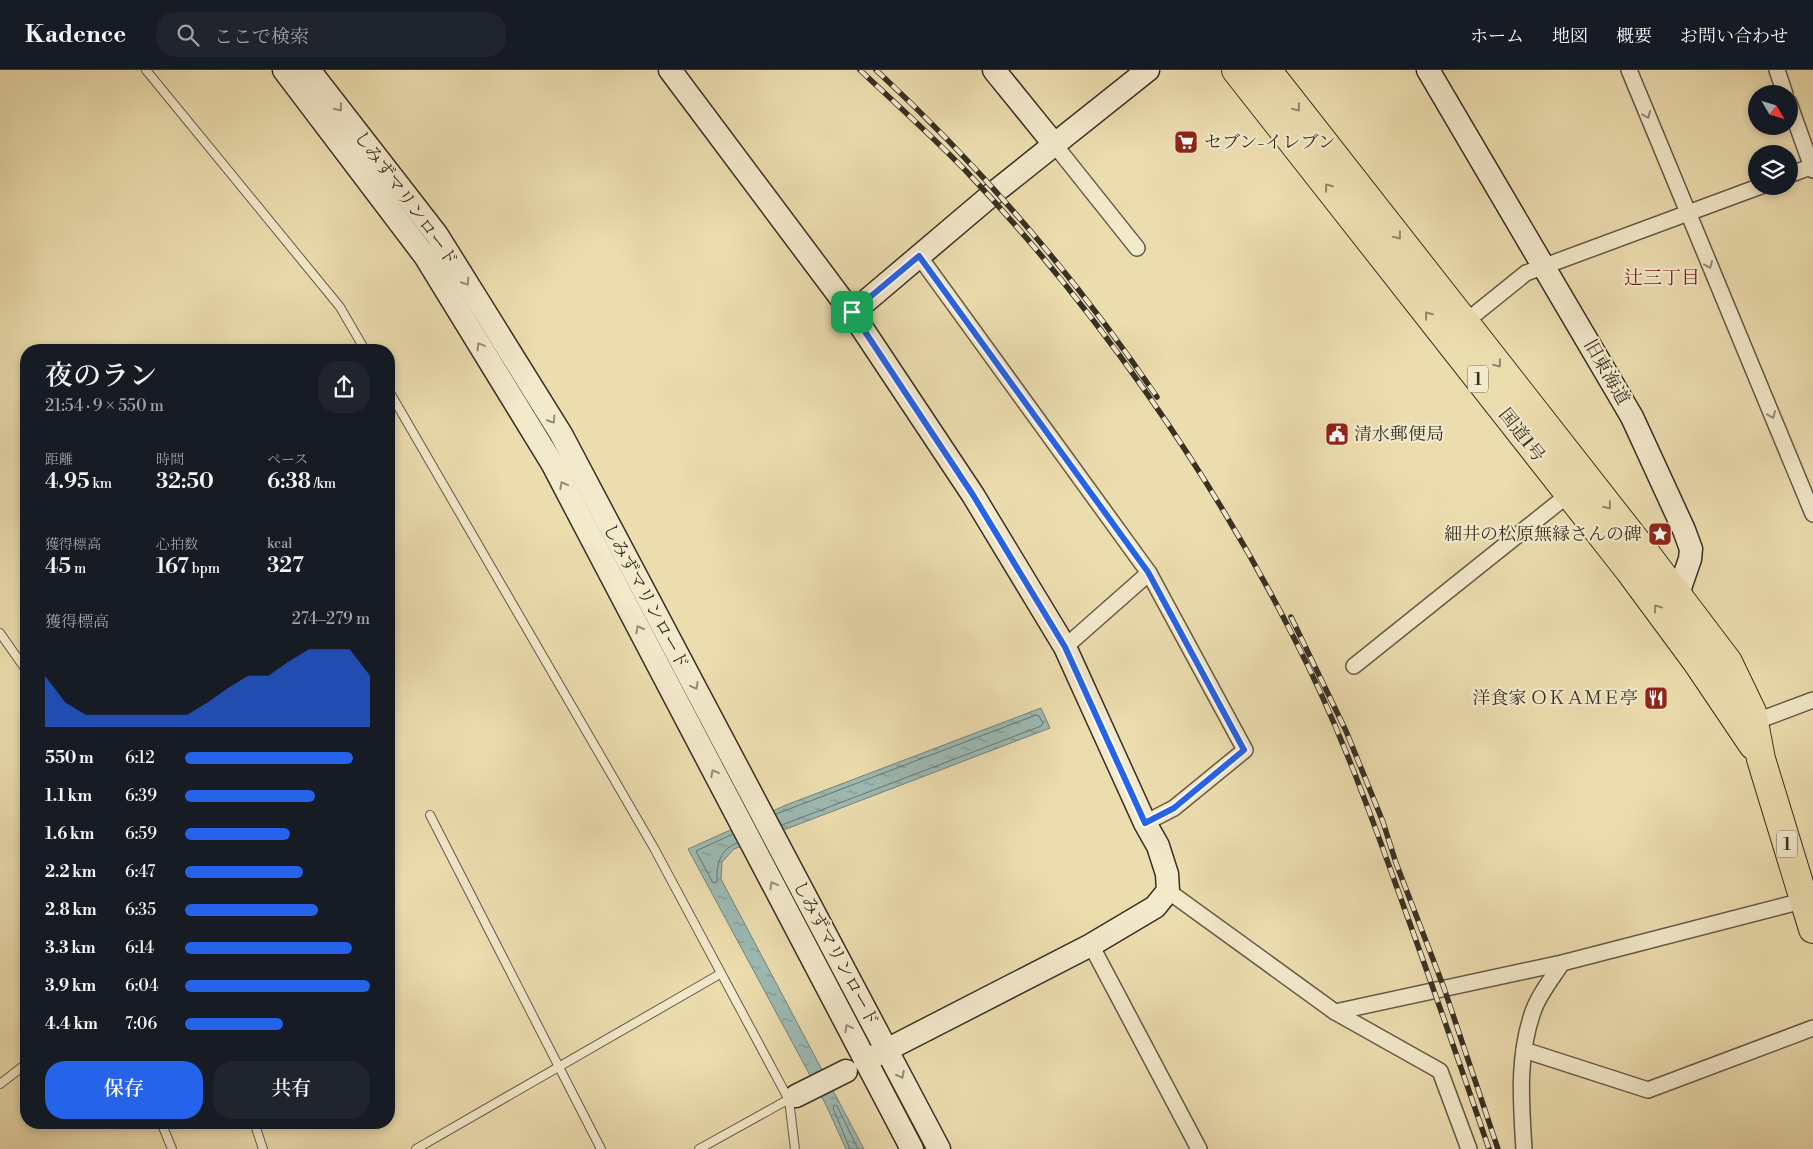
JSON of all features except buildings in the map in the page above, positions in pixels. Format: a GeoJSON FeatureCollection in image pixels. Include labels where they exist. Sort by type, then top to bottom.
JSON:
{"type":"FeatureCollection","features":[{"type":"Feature","properties":{"kind":"highway","name":"国道1号"},"geometry":{"type":"LineString","coordinates":[[1236,70],[1455,330]]}},
{"type":"Feature","properties":{"kind":"highway","name":"国道1号"},"geometry":{"type":"LineString","coordinates":[[1267,70],[1455,330],[1577,487],[1681,600],[1728,662],[1752,712],[1747,724]]}},
{"type":"Feature","properties":{"kind":"highway","name":"国道1号"},"geometry":{"type":"LineString","coordinates":[[1577,487],[1629,570],[1716,690],[1747,724],[1761,759],[1809,900],[1813,929]]}},
{"type":"Feature","properties":{"kind":"street","name":"しみずマリンロード"},"geometry":{"type":"LineString","coordinates":[[284,70],[425,256],[552,463],[758,856],[856,1066],[912,1149]]}},
{"type":"Feature","properties":{"kind":"street","name":"しみずマリンロード"},"geometry":{"type":"LineString","coordinates":[[309,70],[437,235],[561,434],[939,1149]]}},
{"type":"Feature","properties":{"kind":"street"},"geometry":{"type":"LineString","coordinates":[[670,70],[852,312],[973,495],[1065,647],[1145,823],[1158,846],[1167,874],[1168,891],[1155,907],[1091,945],[792,1098]]}},
{"type":"Feature","properties":{"kind":"street"},"geometry":{"type":"LineString","coordinates":[[994,70],[1137,248]]}},
{"type":"Feature","properties":{"kind":"street"},"geometry":{"type":"LineString","coordinates":[[852,312],[1054,144],[1148,70]]}},
{"type":"Feature","properties":{"kind":"street","name":"旧東海道"},"geometry":{"type":"LineString","coordinates":[[1428,70],[1545,265],[1632,417],[1691,549],[1690,559],[1681,583],[1681,600],[1687,627],[1719,676],[1720,684],[1716,690]]}},
{"type":"Feature","properties":{"kind":"street"},"geometry":{"type":"LineString","coordinates":[[1629,70],[1813,514]]}},
{"type":"Feature","properties":{"kind":"street"},"geometry":{"type":"LineString","coordinates":[[1777,70],[1782,85]]}},
{"type":"Feature","properties":{"kind":"street"},"geometry":{"type":"LineString","coordinates":[[1798,128],[1812,168],[1798,172]]}},
{"type":"Feature","properties":{"kind":"street"},"geometry":{"type":"LineString","coordinates":[[1455,330],[1526,273],[1688,215],[1748,191]]}},
{"type":"Feature","properties":{"kind":"street"},"geometry":{"type":"LineString","coordinates":[[919,256],[1148,572],[1244,750],[1174,808],[1145,823]]}},
{"type":"Feature","properties":{"kind":"street"},"geometry":{"type":"LineString","coordinates":[[1354,666],[1577,487]]}},
{"type":"Feature","properties":{"kind":"street"},"geometry":{"type":"LineString","coordinates":[[1065,647],[1148,572]]}},
{"type":"Feature","properties":{"kind":"street"},"geometry":{"type":"LineString","coordinates":[[1747,724],[1813,700]]}},
{"type":"Feature","properties":{"kind":"street"},"geometry":{"type":"LineString","coordinates":[[1168,891],[1335,1012],[1440,1071],[1468,1149]]}},
{"type":"Feature","properties":{"kind":"street"},"geometry":{"type":"LineString","coordinates":[[1335,1012],[1562,963],[1809,900]]}},
{"type":"Feature","properties":{"kind":"street"},"geometry":{"type":"LineString","coordinates":[[1091,945],[1199,1149]]}},
{"type":"Feature","properties":{"kind":"street"},"geometry":{"type":"LineString","coordinates":[[1524,1149],[1520,1092],[1524,1050],[1534,1008],[1562,963]]}},
{"type":"Feature","properties":{"kind":"street"},"geometry":{"type":"LineString","coordinates":[[1524,1050],[1648,1090],[1813,1028]]}},
{"type":"Feature","properties":{"kind":"lane"},"geometry":{"type":"LineString","coordinates":[[146,70],[340,307],[362,344]]}},
{"type":"Feature","properties":{"kind":"lane"},"geometry":{"type":"LineString","coordinates":[[395,401],[654,848],[720,974],[792,1098],[795,1149]]}},
{"type":"Feature","properties":{"kind":"lane"},"geometry":{"type":"LineString","coordinates":[[0,633],[20,661]]}},
{"type":"Feature","properties":{"kind":"lane"},"geometry":{"type":"LineString","coordinates":[[430,815],[601,1149]]}},
{"type":"Feature","properties":{"kind":"lane"},"geometry":{"type":"LineString","coordinates":[[416,1149],[720,974]]}},
{"type":"Feature","properties":{"kind":"lane"},"geometry":{"type":"LineString","coordinates":[[0,1084],[20,1069]]}},
{"type":"Feature","properties":{"kind":"lane"},"geometry":{"type":"LineString","coordinates":[[698,1149],[792,1098]]}},
{"type":"Feature","properties":{"kind":"lane"},"geometry":{"type":"LineString","coordinates":[[164,1129],[172,1149]]}},
{"type":"Feature","properties":{"kind":"lane"},"geometry":{"type":"LineString","coordinates":[[256,1129],[263,1149]]}},
{"type":"Feature","properties":{"kind":"water"},"geometry":{"type":"Polygon","coordinates":[[[1041,708],[1050,728],[734,849],[722,862],[721,879],[864,1149],[846,1149],[826,1105],[688,849],[786,805],[1041,708]]]}},
{"type":"Feature","properties":{"kind":"railway"},"geometry":{"type":"LineString","coordinates":[[860,70],[966,171],[1059,278],[1104,334],[1146,393],[1187,453],[1225,514],[1294,638],[1336,729],[1385,854],[1489,1149]]}},
{"type":"Feature","properties":{"kind":"railway"},"geometry":{"type":"LineString","coordinates":[[876,70],[953,146],[1026,226],[1094,309],[1157,397]]}},
{"type":"Feature","properties":{"kind":"railway"},"geometry":{"type":"LineString","coordinates":[[1291,617],[1346,731],[1383,822],[1396,863],[1444,988],[1498,1149]]}},
{"type":"Feature","properties":{"kind":"place","name":"セブン-イレブン"},"geometry":{"type":"Point","coordinates":[1186,142]}},
{"type":"Feature","properties":{"kind":"place","name":"清水郵便局"},"geometry":{"type":"Point","coordinates":[1337,434]}},
{"type":"Feature","properties":{"kind":"place","name":"細井の松原無縁さんの碑"},"geometry":{"type":"Point","coordinates":[1660,534]}},
{"type":"Feature","properties":{"kind":"place","name":"洋食家 ＯＫＡＭＥ亭"},"geometry":{"type":"Point","coordinates":[1656,698]}},
{"type":"Feature","properties":{"kind":"district","name":"辻三丁目"},"geometry":{"type":"Point","coordinates":[1662,277]}},
{"type":"Feature","properties":{"kind":"route"},"geometry":{"type":"LineString","coordinates":[[919,256],[1148,572],[1244,750],[1174,808],[1145,823],[1065,647],[973,495],[852,312],[919,256]]}}]}
